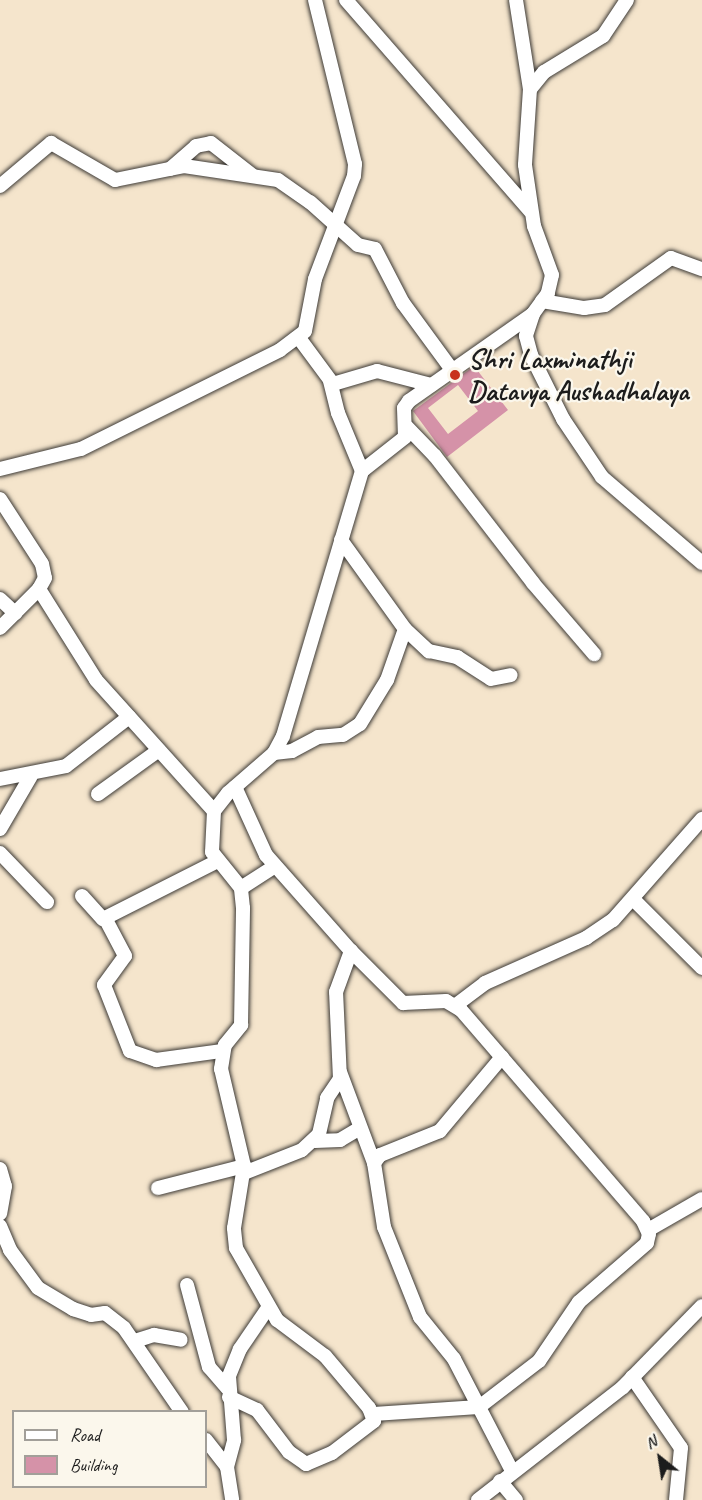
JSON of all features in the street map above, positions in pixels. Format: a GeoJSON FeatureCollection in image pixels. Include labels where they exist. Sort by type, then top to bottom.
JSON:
{"type":"FeatureCollection","features":[{"type":"Feature","properties":{"kind":"street"},"geometry":{"type":"LineString","coordinates":[[0,469],[81,449],[299,338],[308,324],[315,279],[354,176],[354,153],[315,0]]}},
{"type":"Feature","properties":{"kind":"street"},"geometry":{"type":"LineString","coordinates":[[346,0],[531,211]]}},
{"type":"Feature","properties":{"kind":"street"},"geometry":{"type":"LineString","coordinates":[[516,0],[530,89],[525,165],[531,211],[552,275],[542,301],[533,314],[526,336],[527,346],[563,419],[587,456],[624,498],[702,563]]}},
{"type":"Feature","properties":{"kind":"street"},"geometry":{"type":"LineString","coordinates":[[530,89],[552,66],[603,36],[627,0]]}},
{"type":"Feature","properties":{"kind":"street"},"geometry":{"type":"LineString","coordinates":[[0,186],[51,143],[115,180],[195,166],[252,175],[286,184],[337,225],[360,247],[375,249],[403,303],[452,370]]}},
{"type":"Feature","properties":{"kind":"street"},"geometry":{"type":"LineString","coordinates":[[170,169],[195,146],[211,143],[252,175]]}},
{"type":"Feature","properties":{"kind":"street"},"geometry":{"type":"LineString","coordinates":[[542,301],[584,308],[605,305],[671,258],[702,269]]}},
{"type":"Feature","properties":{"kind":"street"},"geometry":{"type":"LineString","coordinates":[[188,1285],[209,1366],[228,1393],[256,1410],[289,1452],[306,1464],[320,1460],[368,1428],[374,1421],[373,1414],[325,1356],[291,1335],[268,1308],[235,1239],[244,1169],[222,1082],[222,1051],[241,1025],[241,888],[218,861],[210,843],[214,811],[235,787],[274,753],[287,725],[315,638],[362,471],[402,442],[407,427],[406,404],[533,314]]}},
{"type":"Feature","properties":{"kind":"street"},"geometry":{"type":"LineString","coordinates":[[299,338],[330,381],[338,413],[362,471]]}},
{"type":"Feature","properties":{"kind":"street"},"geometry":{"type":"LineString","coordinates":[[330,381],[342,383],[377,371],[432,384]]}},
{"type":"Feature","properties":{"kind":"street"},"geometry":{"type":"LineString","coordinates":[[407,427],[435,456],[532,583],[594,654]]}},
{"type":"Feature","properties":{"kind":"street"},"geometry":{"type":"LineString","coordinates":[[0,499],[42,564],[45,578],[39,590],[0,628]]}},
{"type":"Feature","properties":{"kind":"street"},"geometry":{"type":"LineString","coordinates":[[341,540],[405,629],[436,655],[457,657],[491,679],[511,675]]}},
{"type":"Feature","properties":{"kind":"street"},"geometry":{"type":"LineString","coordinates":[[39,590],[96,680],[214,811]]}},
{"type":"Feature","properties":{"kind":"street"},"geometry":{"type":"LineString","coordinates":[[0,598],[15,613]]}},
{"type":"Feature","properties":{"kind":"street"},"geometry":{"type":"LineString","coordinates":[[274,753],[292,751],[318,737],[343,735],[360,724],[387,680],[405,629]]}},
{"type":"Feature","properties":{"kind":"street"},"geometry":{"type":"LineString","coordinates":[[0,779],[31,776],[66,766],[129,717]]}},
{"type":"Feature","properties":{"kind":"street"},"geometry":{"type":"LineString","coordinates":[[98,794],[159,750]]}},
{"type":"Feature","properties":{"kind":"street"},"geometry":{"type":"LineString","coordinates":[[0,828],[31,776]]}},
{"type":"Feature","properties":{"kind":"street"},"geometry":{"type":"LineString","coordinates":[[235,787],[259,844],[275,866],[351,951],[402,1003],[439,1000],[456,1005],[648,1230],[647,1243],[585,1294],[539,1361],[479,1407],[373,1414]]}},
{"type":"Feature","properties":{"kind":"street"},"geometry":{"type":"LineString","coordinates":[[456,1005],[485,983],[586,938],[634,900],[702,819]]}},
{"type":"Feature","properties":{"kind":"street"},"geometry":{"type":"LineString","coordinates":[[0,853],[47,902]]}},
{"type":"Feature","properties":{"kind":"street"},"geometry":{"type":"LineString","coordinates":[[82,896],[96,916],[105,918],[218,861]]}},
{"type":"Feature","properties":{"kind":"street"},"geometry":{"type":"LineString","coordinates":[[241,888],[275,866]]}},
{"type":"Feature","properties":{"kind":"street"},"geometry":{"type":"LineString","coordinates":[[634,900],[702,968]]}},
{"type":"Feature","properties":{"kind":"street"},"geometry":{"type":"LineString","coordinates":[[105,918],[125,956],[104,985],[130,1051],[156,1060],[222,1051]]}},
{"type":"Feature","properties":{"kind":"street"},"geometry":{"type":"LineString","coordinates":[[315,1141],[327,1098],[339,1081],[336,992],[351,951]]}},
{"type":"Feature","properties":{"kind":"street"},"geometry":{"type":"LineString","coordinates":[[374,1163],[380,1155],[440,1131],[502,1057]]}},
{"type":"Feature","properties":{"kind":"street"},"geometry":{"type":"LineString","coordinates":[[339,1070],[374,1163],[384,1227],[393,1254],[425,1325],[454,1359],[512,1471]]}},
{"type":"Feature","properties":{"kind":"street"},"geometry":{"type":"LineString","coordinates":[[158,1188],[244,1169],[315,1141],[340,1140],[360,1128]]}},
{"type":"Feature","properties":{"kind":"street"},"geometry":{"type":"LineString","coordinates":[[0,1169],[5,1186],[0,1214]]}},
{"type":"Feature","properties":{"kind":"street"},"geometry":{"type":"LineString","coordinates":[[648,1230],[702,1199]]}},
{"type":"Feature","properties":{"kind":"street"},"geometry":{"type":"LineString","coordinates":[[0,1226],[10,1250],[38,1288],[73,1309],[91,1315],[105,1313],[135,1341],[181,1410]]}},
{"type":"Feature","properties":{"kind":"street"},"geometry":{"type":"LineString","coordinates":[[478,1500],[632,1377],[702,1306]]}},
{"type":"Feature","properties":{"kind":"street"},"geometry":{"type":"LineString","coordinates":[[232,1500],[227,1467],[234,1440],[228,1393],[240,1349],[268,1308]]}},
{"type":"Feature","properties":{"kind":"street"},"geometry":{"type":"LineString","coordinates":[[135,1341],[154,1335],[181,1340]]}},
{"type":"Feature","properties":{"kind":"street"},"geometry":{"type":"LineString","coordinates":[[632,1377],[681,1448],[681,1499]]}},
{"type":"Feature","properties":{"kind":"street"},"geometry":{"type":"LineString","coordinates":[[207,1441],[227,1467]]}},
{"type":"Feature","properties":{"kind":"street"},"geometry":{"type":"LineString","coordinates":[[500,1482],[516,1500]]}},
{"type":"Feature","properties":{"kind":"building"},"geometry":{"type":"Polygon","coordinates":[[[474,366],[508,410],[447,457],[413,411],[474,366]],[[458,385],[428,408],[448,434],[478,411],[458,385]]]}},
{"type":"Feature","properties":{"kind":"place","name":"Shri Laxminathji Datavya Aushadhalaya"},"geometry":{"type":"Point","coordinates":[455,375]}}]}
